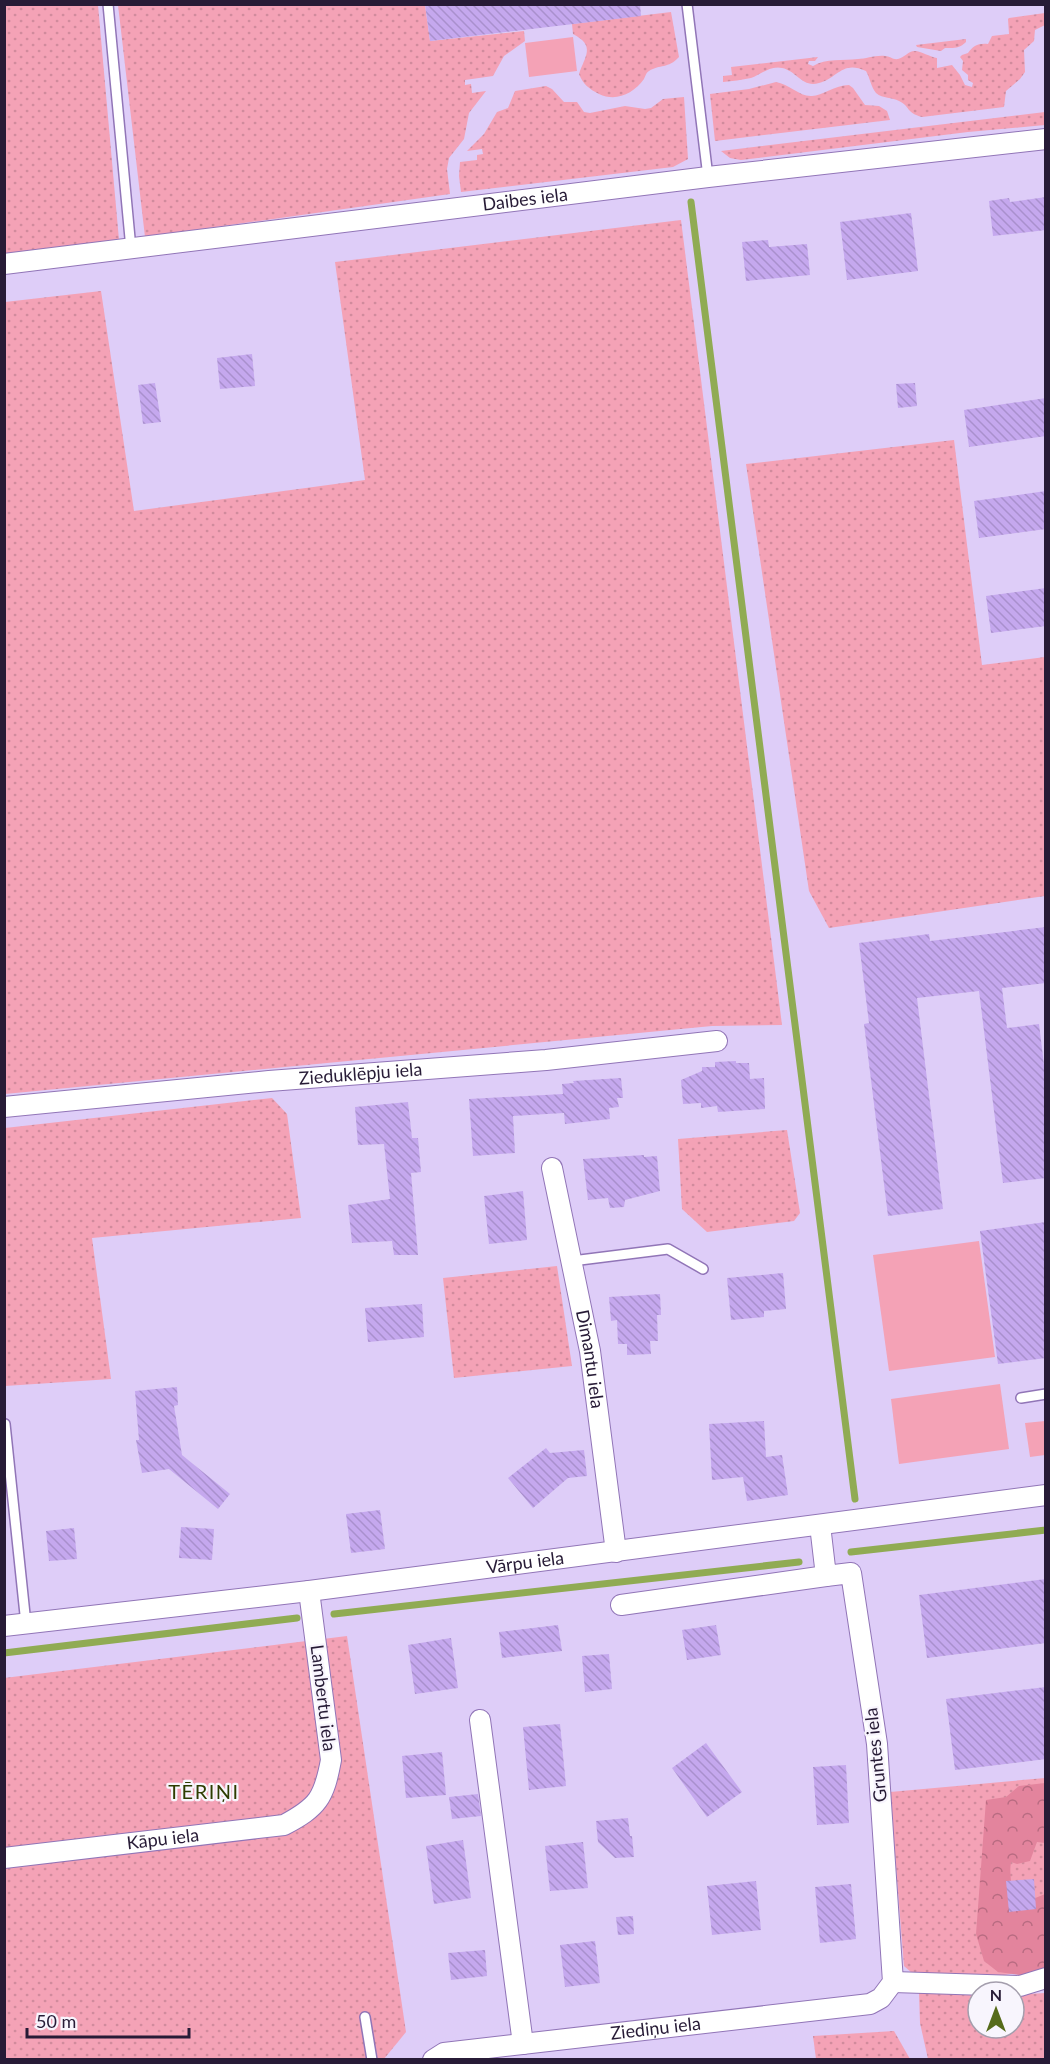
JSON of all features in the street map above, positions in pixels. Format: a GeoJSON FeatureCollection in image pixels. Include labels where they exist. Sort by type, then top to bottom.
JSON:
{"type":"FeatureCollection","features":[{"type":"Feature","properties":{"kind":"street","name":"Daibes iela"},"geometry":{"type":"LineString","coordinates":[[4,264],[708,177],[1046,139]]}},
{"type":"Feature","properties":{"kind":"street","name":"Zieduklēpju iela"},"geometry":{"type":"LineString","coordinates":[[4,1107],[269,1081],[546,1059],[717,1041]]}},
{"type":"Feature","properties":{"kind":"street","name":"Dimantu iela"},"geometry":{"type":"LineString","coordinates":[[552,1168],[590,1351],[616,1552]]}},
{"type":"Feature","properties":{"kind":"street","name":"Vārpu iela"},"geometry":{"type":"LineString","coordinates":[[4,1626],[309,1591],[1046,1495]]}},
{"type":"Feature","properties":{"kind":"street"},"geometry":{"type":"LineString","coordinates":[[621,1605],[826,1576],[820,1525]]}},
{"type":"Feature","properties":{"kind":"street","name":"Gruntes iela"},"geometry":{"type":"LineString","coordinates":[[826,1576],[851,1573],[877,1744],[894,1982]]}},
{"type":"Feature","properties":{"kind":"street","name":"Lambertu iela"},"geometry":{"type":"LineString","coordinates":[[309,1591],[331,1760],[326,1787],[316,1803]]}},
{"type":"Feature","properties":{"kind":"street"},"geometry":{"type":"LineString","coordinates":[[480,1720],[523,2044]]}},
{"type":"Feature","properties":{"kind":"street","name":"Kāpu iela"},"geometry":{"type":"LineString","coordinates":[[4,1858],[284,1825],[305,1814],[316,1803]]}},
{"type":"Feature","properties":{"kind":"street"},"geometry":{"type":"LineString","coordinates":[[894,1982],[1020,1986],[1046,1978]]}},
{"type":"Feature","properties":{"kind":"street","name":"Ziediņu iela"},"geometry":{"type":"LineString","coordinates":[[438,2056],[870,2004],[881,1998],[894,1982]]}},
{"type":"Feature","properties":{"kind":"lane"},"geometry":{"type":"LineString","coordinates":[[108,4],[131,249]]}},
{"type":"Feature","properties":{"kind":"lane"},"geometry":{"type":"LineString","coordinates":[[687,4],[708,177]]}},
{"type":"Feature","properties":{"kind":"lane"},"geometry":{"type":"LineString","coordinates":[[572,1261],[668,1249],[703,1269]]}},
{"type":"Feature","properties":{"kind":"lane"},"geometry":{"type":"LineString","coordinates":[[1021,1398],[1046,1394]]}},
{"type":"Feature","properties":{"kind":"lane"},"geometry":{"type":"LineString","coordinates":[[5,1424],[27,1624]]}},
{"type":"Feature","properties":{"kind":"lane"},"geometry":{"type":"LineString","coordinates":[[366,2017],[372,2060]]}},
{"type":"Feature","properties":{"kind":"shaded area"},"geometry":{"type":"Polygon","coordinates":[[[4,5],[98,5],[119,240],[5,254],[4,5]]]}},
{"type":"Feature","properties":{"kind":"shaded area"},"geometry":{"type":"Polygon","coordinates":[[[118,5],[425,5],[430,41],[524,31],[525,41],[504,56],[493,76],[465,80],[465,85],[471,84],[472,93],[486,91],[469,113],[464,139],[449,158],[447,169],[450,194],[145,237],[118,5]]]}},
{"type":"Feature","properties":{"kind":"shaded area"},"geometry":{"type":"Polygon","coordinates":[[[671,12],[679,57],[675,61],[649,71],[635,89],[618,97],[599,94],[584,83],[579,74],[586,57],[587,47],[580,38],[573,34],[572,24],[671,12]]]}},
{"type":"Feature","properties":{"kind":"shaded area"},"geometry":{"type":"Polygon","coordinates":[[[1045,13],[1045,25],[1035,30],[1034,41],[1024,50],[1025,72],[1006,91],[1004,107],[922,117],[913,114],[899,101],[876,93],[866,71],[858,68],[846,69],[825,81],[813,84],[778,67],[751,78],[723,82],[723,76],[732,75],[731,67],[818,57],[815,61],[809,61],[808,64],[813,66],[829,61],[881,56],[896,59],[915,51],[937,58],[937,68],[952,65],[965,85],[972,87],[973,83],[968,80],[968,75],[962,70],[963,61],[960,57],[976,46],[988,44],[992,36],[1009,34],[1009,18],[1045,13]]]}},
{"type":"Feature","properties":{"kind":"shaded area"},"geometry":{"type":"Polygon","coordinates":[[[573,37],[577,71],[529,77],[525,43],[573,37]]]}},
{"type":"Feature","properties":{"kind":"shaded area"},"geometry":{"type":"Polygon","coordinates":[[[966,39],[961,46],[945,48],[941,51],[916,45],[966,39]]]}},
{"type":"Feature","properties":{"kind":"shaded area"},"geometry":{"type":"Polygon","coordinates":[[[776,82],[808,96],[849,85],[865,105],[879,106],[887,111],[890,120],[715,141],[710,94],[749,89],[776,82]]]}},
{"type":"Feature","properties":{"kind":"shaded area"},"geometry":{"type":"Polygon","coordinates":[[[546,86],[564,102],[577,102],[584,112],[590,113],[625,106],[651,108],[663,99],[684,97],[688,159],[673,167],[461,192],[460,162],[477,160],[477,155],[483,154],[482,149],[467,151],[484,134],[497,112],[508,108],[515,91],[546,86]]]}},
{"type":"Feature","properties":{"kind":"shaded area"},"geometry":{"type":"Polygon","coordinates":[[[1045,112],[1045,125],[968,132],[741,160],[730,158],[721,151],[1045,112]]]}},
{"type":"Feature","properties":{"kind":"shaded area"},"geometry":{"type":"Polygon","coordinates":[[[681,220],[782,1025],[712,1026],[5,1094],[5,302],[101,291],[134,511],[365,480],[335,262],[681,220]]]}},
{"type":"Feature","properties":{"kind":"shaded area"},"geometry":{"type":"Polygon","coordinates":[[[954,440],[982,665],[1045,657],[1045,896],[829,928],[809,891],[746,464],[954,440]]]}},
{"type":"Feature","properties":{"kind":"shaded area"},"geometry":{"type":"Polygon","coordinates":[[[272,1098],[287,1114],[301,1218],[92,1238],[111,1379],[5,1386],[5,1128],[272,1098]]]}},
{"type":"Feature","properties":{"kind":"shaded area"},"geometry":{"type":"Polygon","coordinates":[[[787,1130],[800,1213],[794,1221],[707,1232],[682,1209],[678,1139],[787,1130]]]}},
{"type":"Feature","properties":{"kind":"shaded area"},"geometry":{"type":"Polygon","coordinates":[[[979,1241],[995,1357],[889,1371],[873,1255],[979,1241]]]}},
{"type":"Feature","properties":{"kind":"shaded area"},"geometry":{"type":"Polygon","coordinates":[[[557,1266],[572,1366],[454,1378],[443,1278],[557,1266]]]}},
{"type":"Feature","properties":{"kind":"shaded area"},"geometry":{"type":"Polygon","coordinates":[[[1000,1384],[1009,1449],[899,1464],[891,1399],[1000,1384]]]}},
{"type":"Feature","properties":{"kind":"shaded area"},"geometry":{"type":"Polygon","coordinates":[[[1045,1421],[1045,1455],[1030,1457],[1025,1423],[1045,1421]]]}},
{"type":"Feature","properties":{"kind":"shaded area"},"geometry":{"type":"Polygon","coordinates":[[[347,1636],[406,2032],[384,2059],[5,2059],[4,1678],[347,1636]]]}},
{"type":"Feature","properties":{"kind":"shaded area"},"geometry":{"type":"Polygon","coordinates":[[[1045,1778],[1045,1967],[1000,1976],[912,1973],[904,1966],[890,1792],[1045,1778]]]}},
{"type":"Feature","properties":{"kind":"shaded area"},"geometry":{"type":"Polygon","coordinates":[[[919,1993],[966,1995],[966,2040],[1026,2040],[1026,1994],[1045,1993],[1045,2059],[928,2059],[920,2023],[919,1993]]]}},
{"type":"Feature","properties":{"kind":"shaded area"},"geometry":{"type":"Polygon","coordinates":[[[894,2031],[910,2059],[816,2059],[813,2036],[894,2031]]]}},
{"type":"Feature","properties":{"kind":"green space"},"geometry":{"type":"Polygon","coordinates":[[[1045,1783],[1045,1843],[1037,1842],[1030,1861],[1017,1864],[1011,1862],[1010,1870],[1012,1895],[1033,1899],[1045,1894],[1045,1972],[1026,1976],[998,1972],[984,1961],[976,1934],[986,1800],[1006,1797],[1019,1786],[1045,1783]]]}},
{"type":"Feature","properties":{"kind":"building"},"geometry":{"type":"Polygon","coordinates":[[[425,4],[640,4],[641,16],[430,41],[425,4]]]}},
{"type":"Feature","properties":{"kind":"building"},"geometry":{"type":"Polygon","coordinates":[[[1046,197],[1046,230],[993,236],[989,201],[1009,198],[1010,202],[1046,197]]]}},
{"type":"Feature","properties":{"kind":"building"},"geometry":{"type":"Polygon","coordinates":[[[911,213],[918,271],[847,280],[840,222],[911,213]]]}},
{"type":"Feature","properties":{"kind":"building"},"geometry":{"type":"Polygon","coordinates":[[[768,240],[769,247],[807,244],[810,275],[746,281],[742,242],[768,240]]]}},
{"type":"Feature","properties":{"kind":"building"},"geometry":{"type":"Polygon","coordinates":[[[252,354],[255,386],[220,389],[217,358],[252,354]]]}},
{"type":"Feature","properties":{"kind":"building"},"geometry":{"type":"Polygon","coordinates":[[[155,383],[161,422],[143,424],[138,385],[155,383]]]}},
{"type":"Feature","properties":{"kind":"building"},"geometry":{"type":"Polygon","coordinates":[[[915,383],[917,406],[898,408],[896,384],[915,383]]]}},
{"type":"Feature","properties":{"kind":"building"},"geometry":{"type":"Polygon","coordinates":[[[1046,398],[1046,436],[969,447],[964,410],[1046,398]]]}},
{"type":"Feature","properties":{"kind":"building"},"geometry":{"type":"Polygon","coordinates":[[[1046,491],[1046,529],[979,538],[974,501],[1046,491]]]}},
{"type":"Feature","properties":{"kind":"building"},"geometry":{"type":"Polygon","coordinates":[[[1046,588],[1046,626],[991,633],[986,596],[1046,588]]]}},
{"type":"Feature","properties":{"kind":"building"},"geometry":{"type":"Polygon","coordinates":[[[1046,927],[1046,983],[1002,988],[1007,1028],[1039,1024],[1044,1065],[1046,1064],[1046,1178],[1003,1183],[979,991],[917,998],[943,1209],[888,1216],[864,1024],[869,1023],[859,943],[929,934],[930,941],[1046,927]]]}},
{"type":"Feature","properties":{"kind":"building"},"geometry":{"type":"Polygon","coordinates":[[[736,1061],[736,1063],[749,1063],[750,1079],[764,1078],[765,1109],[718,1112],[717,1106],[701,1108],[701,1103],[683,1104],[681,1080],[702,1071],[702,1067],[715,1067],[715,1062],[736,1061]]]}},
{"type":"Feature","properties":{"kind":"building"},"geometry":{"type":"Polygon","coordinates":[[[621,1078],[623,1098],[617,1098],[619,1107],[609,1108],[610,1119],[565,1124],[564,1113],[513,1116],[515,1153],[473,1156],[469,1099],[563,1094],[562,1084],[574,1083],[573,1081],[621,1078]]]}},
{"type":"Feature","properties":{"kind":"building"},"geometry":{"type":"Polygon","coordinates":[[[408,1102],[412,1138],[418,1138],[421,1172],[411,1173],[418,1255],[394,1255],[392,1241],[352,1243],[348,1205],[390,1199],[384,1144],[358,1145],[355,1107],[408,1102]]]}},
{"type":"Feature","properties":{"kind":"building"},"geometry":{"type":"Polygon","coordinates":[[[644,1155],[644,1157],[657,1156],[660,1191],[625,1200],[624,1207],[610,1208],[608,1198],[588,1200],[583,1159],[644,1155]]]}},
{"type":"Feature","properties":{"kind":"building"},"geometry":{"type":"Polygon","coordinates":[[[523,1191],[527,1240],[489,1244],[484,1196],[523,1191]]]}},
{"type":"Feature","properties":{"kind":"building"},"geometry":{"type":"Polygon","coordinates":[[[1046,1222],[1046,1358],[998,1364],[980,1231],[1046,1222]]]}},
{"type":"Feature","properties":{"kind":"building"},"geometry":{"type":"Polygon","coordinates":[[[783,1273],[786,1309],[764,1311],[764,1317],[731,1320],[727,1278],[783,1273]]]}},
{"type":"Feature","properties":{"kind":"building"},"geometry":{"type":"Polygon","coordinates":[[[660,1294],[661,1315],[657,1315],[658,1341],[650,1341],[651,1354],[627,1355],[627,1344],[618,1344],[617,1320],[611,1321],[609,1297],[660,1294]]]}},
{"type":"Feature","properties":{"kind":"building"},"geometry":{"type":"Polygon","coordinates":[[[422,1304],[424,1337],[368,1342],[365,1308],[422,1304]]]}},
{"type":"Feature","properties":{"kind":"building"},"geometry":{"type":"Polygon","coordinates":[[[177,1387],[178,1405],[174,1406],[182,1455],[230,1494],[218,1509],[169,1469],[142,1473],[136,1440],[139,1440],[135,1391],[177,1387]]]}},
{"type":"Feature","properties":{"kind":"building"},"geometry":{"type":"Polygon","coordinates":[[[764,1421],[766,1457],[782,1455],[788,1495],[747,1501],[743,1477],[712,1480],[709,1424],[764,1421]]]}},
{"type":"Feature","properties":{"kind":"building"},"geometry":{"type":"Polygon","coordinates":[[[546,1448],[550,1453],[584,1450],[587,1476],[568,1478],[533,1508],[508,1478],[546,1448]]]}},
{"type":"Feature","properties":{"kind":"building"},"geometry":{"type":"Polygon","coordinates":[[[380,1510],[385,1549],[351,1553],[346,1514],[380,1510]]]}},
{"type":"Feature","properties":{"kind":"building"},"geometry":{"type":"Polygon","coordinates":[[[181,1527],[214,1529],[212,1560],[179,1558],[181,1527]]]}},
{"type":"Feature","properties":{"kind":"building"},"geometry":{"type":"Polygon","coordinates":[[[74,1528],[77,1559],[49,1561],[46,1531],[74,1528]]]}},
{"type":"Feature","properties":{"kind":"building"},"geometry":{"type":"Polygon","coordinates":[[[1046,1579],[1046,1643],[927,1658],[919,1595],[1046,1579]]]}},
{"type":"Feature","properties":{"kind":"building"},"geometry":{"type":"Polygon","coordinates":[[[558,1625],[562,1651],[502,1658],[499,1632],[558,1625]]]}},
{"type":"Feature","properties":{"kind":"building"},"geometry":{"type":"Polygon","coordinates":[[[716,1625],[721,1655],[687,1660],[682,1630],[716,1625]]]}},
{"type":"Feature","properties":{"kind":"building"},"geometry":{"type":"Polygon","coordinates":[[[451,1638],[458,1688],[415,1694],[408,1645],[451,1638]]]}},
{"type":"Feature","properties":{"kind":"building"},"geometry":{"type":"Polygon","coordinates":[[[609,1654],[612,1689],[585,1692],[582,1656],[609,1654]]]}},
{"type":"Feature","properties":{"kind":"building"},"geometry":{"type":"Polygon","coordinates":[[[1046,1687],[1046,1759],[955,1770],[946,1699],[1046,1687]]]}},
{"type":"Feature","properties":{"kind":"building"},"geometry":{"type":"Polygon","coordinates":[[[560,1724],[566,1786],[529,1790],[523,1727],[560,1724]]]}},
{"type":"Feature","properties":{"kind":"building"},"geometry":{"type":"Polygon","coordinates":[[[706,1743],[742,1792],[707,1817],[672,1768],[706,1743]]]}},
{"type":"Feature","properties":{"kind":"building"},"geometry":{"type":"Polygon","coordinates":[[[442,1752],[446,1795],[406,1798],[402,1756],[442,1752]]]}},
{"type":"Feature","properties":{"kind":"building"},"geometry":{"type":"Polygon","coordinates":[[[846,1765],[849,1823],[817,1825],[813,1767],[846,1765]]]}},
{"type":"Feature","properties":{"kind":"building"},"geometry":{"type":"Polygon","coordinates":[[[478,1794],[481,1816],[452,1819],[449,1797],[478,1794]]]}},
{"type":"Feature","properties":{"kind":"building"},"geometry":{"type":"Polygon","coordinates":[[[628,1818],[634,1857],[615,1858],[598,1842],[596,1821],[628,1818]]]}},
{"type":"Feature","properties":{"kind":"building"},"geometry":{"type":"Polygon","coordinates":[[[463,1840],[471,1898],[434,1904],[426,1846],[463,1840]]]}},
{"type":"Feature","properties":{"kind":"building"},"geometry":{"type":"Polygon","coordinates":[[[583,1842],[588,1888],[550,1891],[545,1846],[583,1842]]]}},
{"type":"Feature","properties":{"kind":"building"},"geometry":{"type":"Polygon","coordinates":[[[1034,1879],[1036,1909],[1009,1912],[1006,1881],[1034,1879]]]}},
{"type":"Feature","properties":{"kind":"building"},"geometry":{"type":"Polygon","coordinates":[[[756,1881],[761,1930],[712,1935],[707,1886],[756,1881]]]}},
{"type":"Feature","properties":{"kind":"building"},"geometry":{"type":"Polygon","coordinates":[[[851,1884],[856,1939],[820,1943],[815,1887],[851,1884]]]}},
{"type":"Feature","properties":{"kind":"building"},"geometry":{"type":"Polygon","coordinates":[[[633,1916],[634,1934],[618,1935],[616,1917],[633,1916]]]}},
{"type":"Feature","properties":{"kind":"building"},"geometry":{"type":"Polygon","coordinates":[[[595,1941],[600,1983],[565,1987],[560,1945],[595,1941]]]}},
{"type":"Feature","properties":{"kind":"building"},"geometry":{"type":"Polygon","coordinates":[[[485,1950],[487,1976],[451,1980],[448,1953],[485,1950]]]}},
{"type":"Feature","properties":{"kind":"waterway"},"geometry":{"type":"LineString","coordinates":[[691,202],[855,1499]]}},
{"type":"Feature","properties":{"kind":"waterway"},"geometry":{"type":"LineString","coordinates":[[851,1552],[1046,1530]]}},
{"type":"Feature","properties":{"kind":"waterway"},"geometry":{"type":"LineString","coordinates":[[334,1614],[799,1562]]}},
{"type":"Feature","properties":{"kind":"waterway"},"geometry":{"type":"LineString","coordinates":[[4,1653],[297,1618]]}},
{"type":"Feature","properties":{"kind":"district","name":"TĒRIŅI"},"geometry":{"type":"Point","coordinates":[204,1792]}}]}
